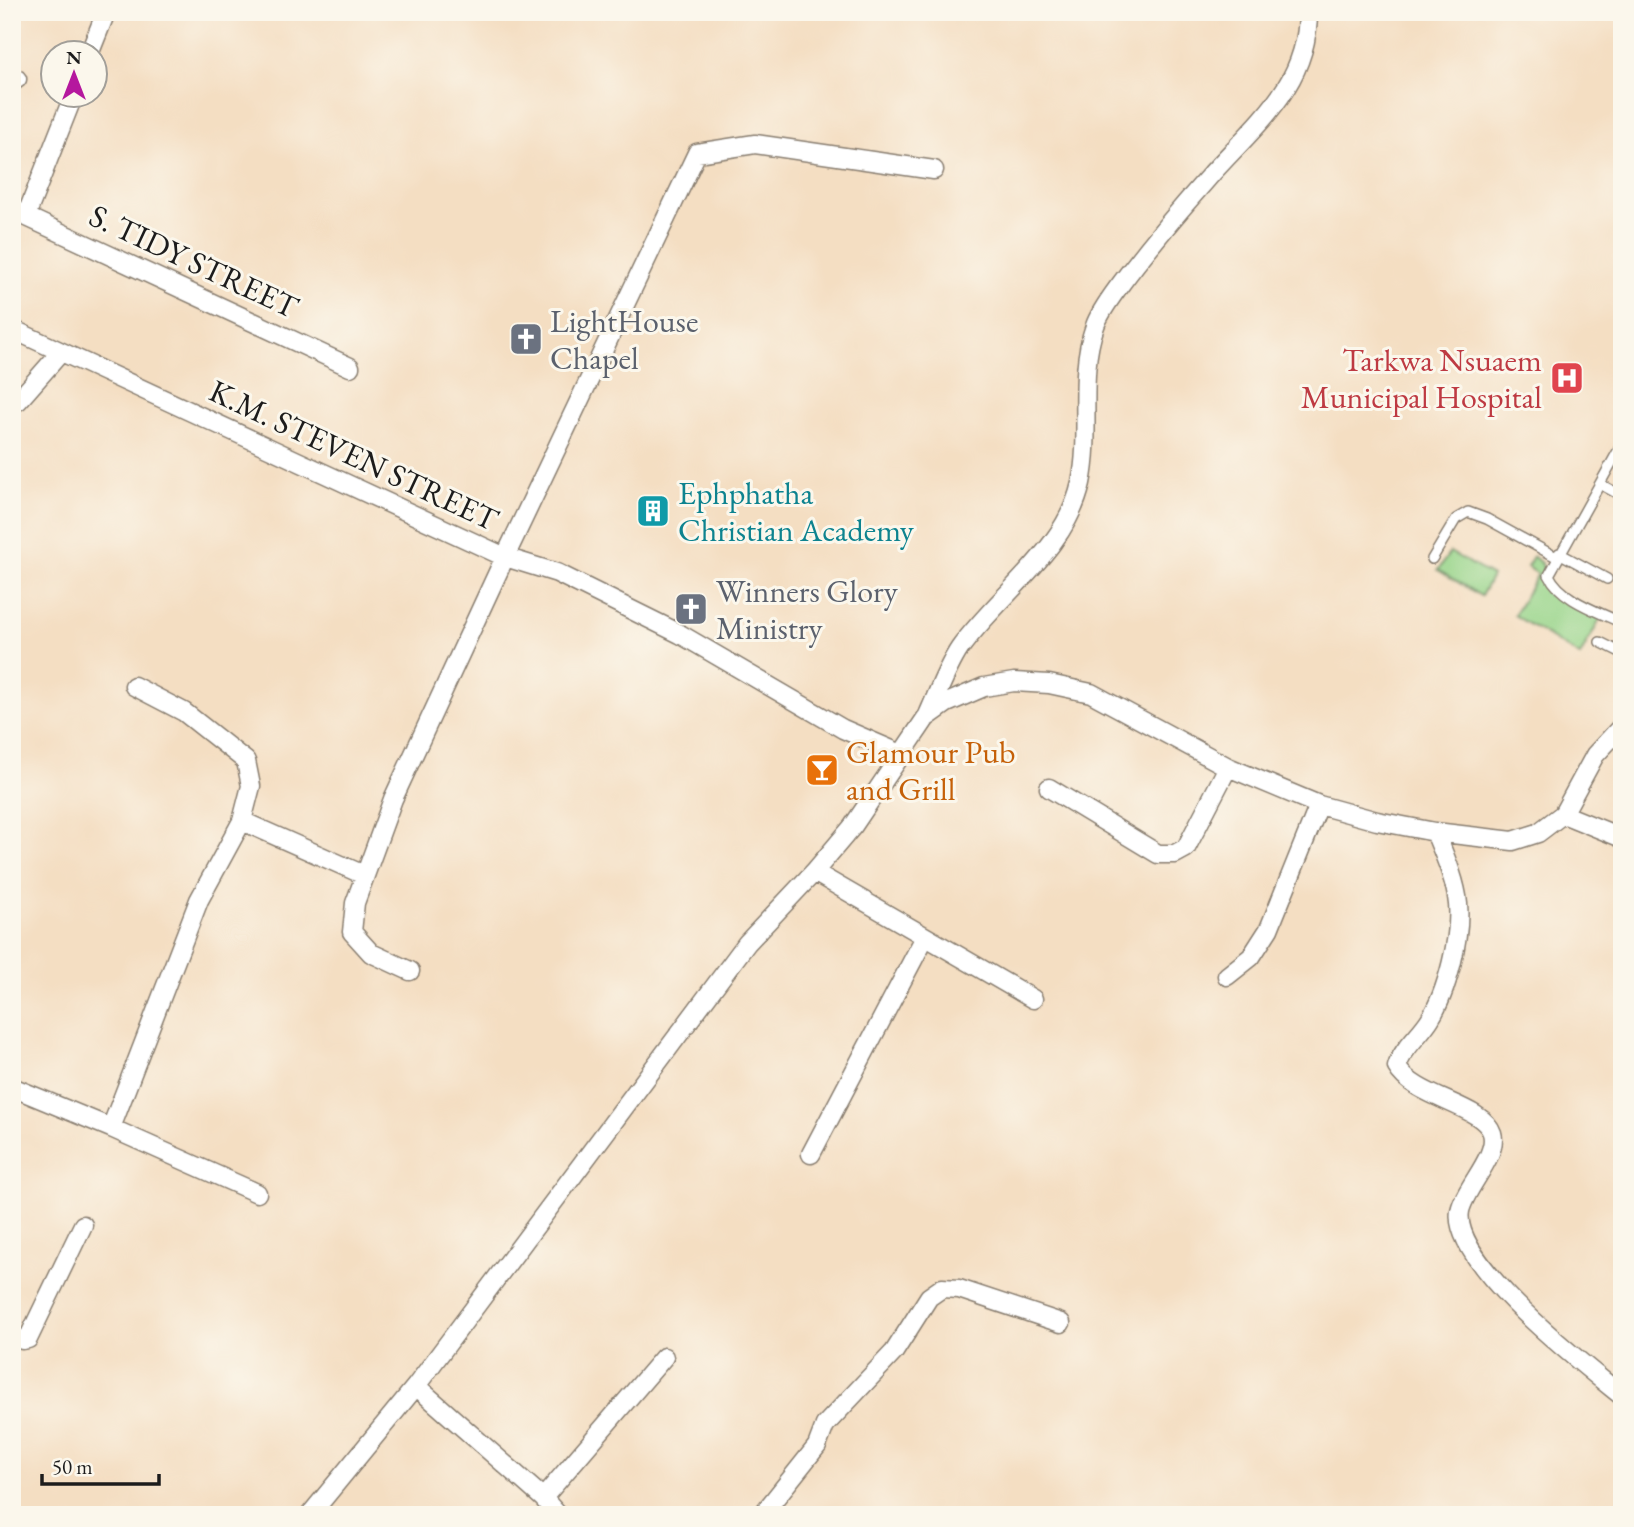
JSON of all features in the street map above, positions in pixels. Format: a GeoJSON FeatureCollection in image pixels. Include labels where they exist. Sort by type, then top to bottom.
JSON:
{"type":"FeatureCollection","features":[{"type":"Feature","properties":{"kind":"street"},"geometry":{"type":"LineString","coordinates":[[96,38],[106,12]]}},
{"type":"Feature","properties":{"kind":"street"},"geometry":{"type":"LineString","coordinates":[[310,1515],[416,1386],[747,943],[853,826],[926,718],[959,649],[1043,555],[1070,515],[1081,484],[1085,443],[1086,366],[1095,324],[1116,290],[1207,178],[1281,99],[1296,71],[1308,33],[1308,12]]}},
{"type":"Feature","properties":{"kind":"street"},"geometry":{"type":"LineString","coordinates":[[19,213],[68,108]]}},
{"type":"Feature","properties":{"kind":"street","name":"K.M. STEVEN STREET"},"geometry":{"type":"LineString","coordinates":[[12,328],[505,557],[697,153],[755,144],[934,170]]}},
{"type":"Feature","properties":{"kind":"street","name":"S. TIDY STREET"},"geometry":{"type":"LineString","coordinates":[[19,213],[350,367]]}},
{"type":"Feature","properties":{"kind":"street"},"geometry":{"type":"LineString","coordinates":[[12,402],[18,401],[61,352]]}},
{"type":"Feature","properties":{"kind":"street"},"geometry":{"type":"LineString","coordinates":[[410,971],[371,953],[352,932],[355,903],[393,799],[505,557],[556,573],[680,634],[843,729],[901,754]]}},
{"type":"Feature","properties":{"kind":"street"},"geometry":{"type":"LineString","coordinates":[[926,718],[947,703],[984,687],[1014,681],[1049,684],[1091,693],[1228,767],[1319,805],[1377,821],[1435,832],[1513,841],[1538,833],[1563,814],[1595,755],[1622,726]]}},
{"type":"Feature","properties":{"kind":"street"},"geometry":{"type":"LineString","coordinates":[[111,1128],[199,900],[242,821],[251,786],[246,761],[184,712],[134,687]]}},
{"type":"Feature","properties":{"kind":"street"},"geometry":{"type":"LineString","coordinates":[[1049,788],[1158,854],[1175,853],[1186,848],[1228,767]]}},
{"type":"Feature","properties":{"kind":"street"},"geometry":{"type":"LineString","coordinates":[[1227,976],[1251,957],[1269,929],[1319,805]]}},
{"type":"Feature","properties":{"kind":"street"},"geometry":{"type":"LineString","coordinates":[[1563,814],[1622,838]]}},
{"type":"Feature","properties":{"kind":"street"},"geometry":{"type":"LineString","coordinates":[[242,821],[364,875]]}},
{"type":"Feature","properties":{"kind":"street"},"geometry":{"type":"LineString","coordinates":[[1435,832],[1458,904],[1452,958],[1443,996],[1430,1020],[1399,1058],[1397,1067],[1401,1075],[1420,1089],[1478,1116],[1487,1123],[1492,1133],[1493,1146],[1460,1211],[1460,1226],[1465,1240],[1481,1263],[1541,1330],[1622,1396]]}},
{"type":"Feature","properties":{"kind":"street"},"geometry":{"type":"LineString","coordinates":[[814,872],[1033,999]]}},
{"type":"Feature","properties":{"kind":"street"},"geometry":{"type":"LineString","coordinates":[[811,1154],[925,937]]}},
{"type":"Feature","properties":{"kind":"street"},"geometry":{"type":"LineString","coordinates":[[12,1087],[257,1193]]}},
{"type":"Feature","properties":{"kind":"street"},"geometry":{"type":"LineString","coordinates":[[12,1336],[28,1339],[83,1225]]}},
{"type":"Feature","properties":{"kind":"street"},"geometry":{"type":"LineString","coordinates":[[762,1515],[817,1446],[825,1425],[894,1352],[929,1297],[942,1288],[959,1289],[1060,1323]]}},
{"type":"Feature","properties":{"kind":"street"},"geometry":{"type":"LineString","coordinates":[[543,1498],[664,1357]]}},
{"type":"Feature","properties":{"kind":"street"},"geometry":{"type":"LineString","coordinates":[[416,1386],[543,1498],[558,1515]]}},
{"type":"Feature","properties":{"kind":"lane"},"geometry":{"type":"LineString","coordinates":[[1622,444],[1549,575],[1554,585],[1568,596],[1622,623]]}},
{"type":"Feature","properties":{"kind":"lane"},"geometry":{"type":"LineString","coordinates":[[1600,484],[1622,496]]}},
{"type":"Feature","properties":{"kind":"lane"},"geometry":{"type":"LineString","coordinates":[[1432,559],[1457,519],[1468,512],[1607,579]]}},
{"type":"Feature","properties":{"kind":"lane"},"geometry":{"type":"LineString","coordinates":[[1600,642],[1622,653]]}},
{"type":"Feature","properties":{"kind":"green space"},"geometry":{"type":"Polygon","coordinates":[[[1450,552],[1492,576],[1481,596],[1438,570],[1450,552]]]}},
{"type":"Feature","properties":{"kind":"green space"},"geometry":{"type":"Polygon","coordinates":[[[1533,556],[1542,564],[1549,588],[1601,618],[1580,656],[1514,615],[1538,574],[1527,567],[1533,556]]]}},
{"type":"Feature","properties":{"kind":"place","name":"LightHouse Chapel"},"geometry":{"type":"Point","coordinates":[526,339]}},
{"type":"Feature","properties":{"kind":"place","name":"Tarkwa Nsuaem Municipal Hospital"},"geometry":{"type":"Point","coordinates":[1567,378]}},
{"type":"Feature","properties":{"kind":"place","name":"Ephphatha Christian Academy"},"geometry":{"type":"Point","coordinates":[653,511]}},
{"type":"Feature","properties":{"kind":"place","name":"Winners Glory Ministry"},"geometry":{"type":"Point","coordinates":[691,609]}},
{"type":"Feature","properties":{"kind":"place","name":"Glamour Pub and Grill"},"geometry":{"type":"Point","coordinates":[822,770]}}]}
